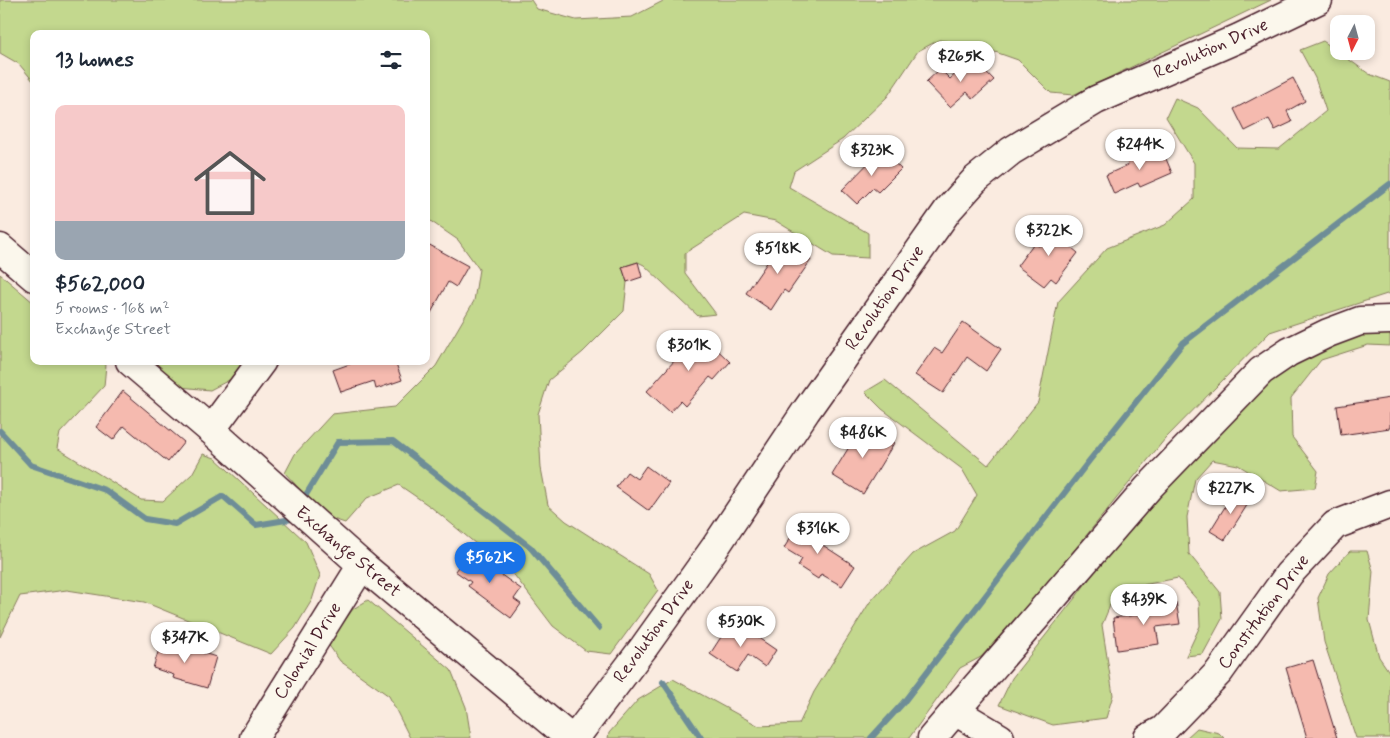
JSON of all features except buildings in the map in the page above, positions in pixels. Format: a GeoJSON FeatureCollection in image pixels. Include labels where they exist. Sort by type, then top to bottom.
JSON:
{"type":"FeatureCollection","features":[{"type":"Feature","properties":{"kind":"street","name":"Revolution Drive"},"geometry":{"type":"LineString","coordinates":[[575,738],[644,647],[714,549],[806,411],[948,210],[975,180],[1011,151],[1096,100],[1238,38],[1318,0]]}},
{"type":"Feature","properties":{"kind":"street"},"geometry":{"type":"LineString","coordinates":[[0,248],[30,274]]}},
{"type":"Feature","properties":{"kind":"street"},"geometry":{"type":"LineString","coordinates":[[933,737],[1148,488],[1261,371],[1290,352],[1328,333],[1360,321],[1390,320]]}},
{"type":"Feature","properties":{"kind":"street","name":"Exchange Street"},"geometry":{"type":"LineString","coordinates":[[135,365],[211,430],[362,565],[570,738]]}},
{"type":"Feature","properties":{"kind":"street"},"geometry":{"type":"LineString","coordinates":[[211,430],[259,365]]}},
{"type":"Feature","properties":{"kind":"street","name":"Constitution Drive"},"geometry":{"type":"LineString","coordinates":[[1148,738],[1163,730],[1219,672],[1289,574],[1336,525],[1390,504]]}},
{"type":"Feature","properties":{"kind":"street","name":"Colonial Drive"},"geometry":{"type":"LineString","coordinates":[[254,738],[362,565]]}},
{"type":"Feature","properties":{"kind":"street"},"geometry":{"type":"LineString","coordinates":[[954,711],[1000,738]]}},
{"type":"Feature","properties":{"kind":"green space"},"geometry":{"type":"Polygon","coordinates":[[[0,0],[531,0],[537,9],[576,20],[632,17],[665,0],[1271,0],[1073,95],[1051,93],[1018,60],[981,47],[939,40],[918,51],[887,97],[843,139],[794,171],[789,187],[868,233],[868,258],[833,256],[776,221],[744,215],[685,253],[685,273],[716,314],[698,316],[644,265],[638,262],[622,267],[627,282],[624,311],[583,352],[549,380],[538,414],[541,468],[548,505],[566,521],[649,574],[658,590],[611,654],[586,651],[553,626],[515,576],[431,507],[399,485],[367,498],[345,523],[324,516],[285,473],[295,454],[332,414],[395,407],[436,366],[474,301],[479,269],[458,240],[430,221],[430,30],[30,30],[30,77],[19,64],[0,53],[0,0]]]}},
{"type":"Feature","properties":{"kind":"green space"},"geometry":{"type":"Polygon","coordinates":[[[1323,41],[1330,46],[1330,60],[1349,60],[1369,74],[1390,82],[1390,293],[1270,332],[1165,439],[1045,586],[981,657],[960,668],[909,738],[608,738],[609,733],[638,700],[673,679],[759,726],[799,724],[814,692],[870,602],[913,554],[955,531],[977,495],[962,469],[882,409],[865,392],[885,380],[988,465],[1038,402],[1058,302],[1107,248],[1165,225],[1194,199],[1194,163],[1166,117],[1175,98],[1198,108],[1237,148],[1279,149],[1326,111],[1315,78],[1300,50],[1323,41]]]}},
{"type":"Feature","properties":{"kind":"green space"},"geometry":{"type":"Polygon","coordinates":[[[0,274],[30,300],[30,365],[106,365],[104,386],[60,433],[57,448],[141,500],[163,501],[192,474],[203,454],[215,458],[306,542],[320,575],[312,600],[295,628],[271,654],[144,602],[67,590],[20,596],[0,637],[0,274]]]}},
{"type":"Feature","properties":{"kind":"green space"},"geometry":{"type":"Polygon","coordinates":[[[1390,330],[1390,346],[1368,345],[1321,360],[1291,398],[1292,437],[1318,471],[1315,488],[1281,491],[1238,465],[1212,460],[1195,479],[1187,517],[1189,554],[1220,592],[1222,619],[1203,654],[1186,656],[1200,626],[1199,602],[1178,578],[1138,586],[1111,603],[1102,625],[1113,695],[1106,718],[1053,725],[999,705],[1012,678],[1075,598],[1171,469],[1230,411],[1295,362],[1362,334],[1390,330]]]}},
{"type":"Feature","properties":{"kind":"green space"},"geometry":{"type":"Polygon","coordinates":[[[155,365],[241,365],[233,378],[210,390],[180,387],[155,365]]]}},
{"type":"Feature","properties":{"kind":"green space"},"geometry":{"type":"Polygon","coordinates":[[[1350,551],[1367,551],[1373,571],[1369,620],[1379,657],[1390,673],[1390,738],[1356,738],[1324,642],[1318,598],[1329,574],[1350,551]]]}},
{"type":"Feature","properties":{"kind":"green space"},"geometry":{"type":"Polygon","coordinates":[[[368,600],[451,670],[466,707],[471,738],[410,738],[389,696],[340,661],[328,644],[353,609],[368,600]]]}},
{"type":"Feature","properties":{"kind":"green space"},"geometry":{"type":"Polygon","coordinates":[[[1197,728],[1219,733],[1224,738],[1186,738],[1197,728]]]}},
{"type":"Feature","properties":{"kind":"waterway"},"geometry":{"type":"LineString","coordinates":[[871,738],[903,703],[1089,461],[1183,343],[1390,184]]}},
{"type":"Feature","properties":{"kind":"waterway"},"geometry":{"type":"LineString","coordinates":[[0,431],[31,465],[105,490],[145,519],[175,524],[223,496],[256,525],[292,519],[295,514]]}},
{"type":"Feature","properties":{"kind":"waterway"},"geometry":{"type":"LineString","coordinates":[[301,503],[338,442],[393,441],[530,547],[599,628]]}},
{"type":"Feature","properties":{"kind":"waterway"},"geometry":{"type":"LineString","coordinates":[[663,682],[701,738]]}}]}
